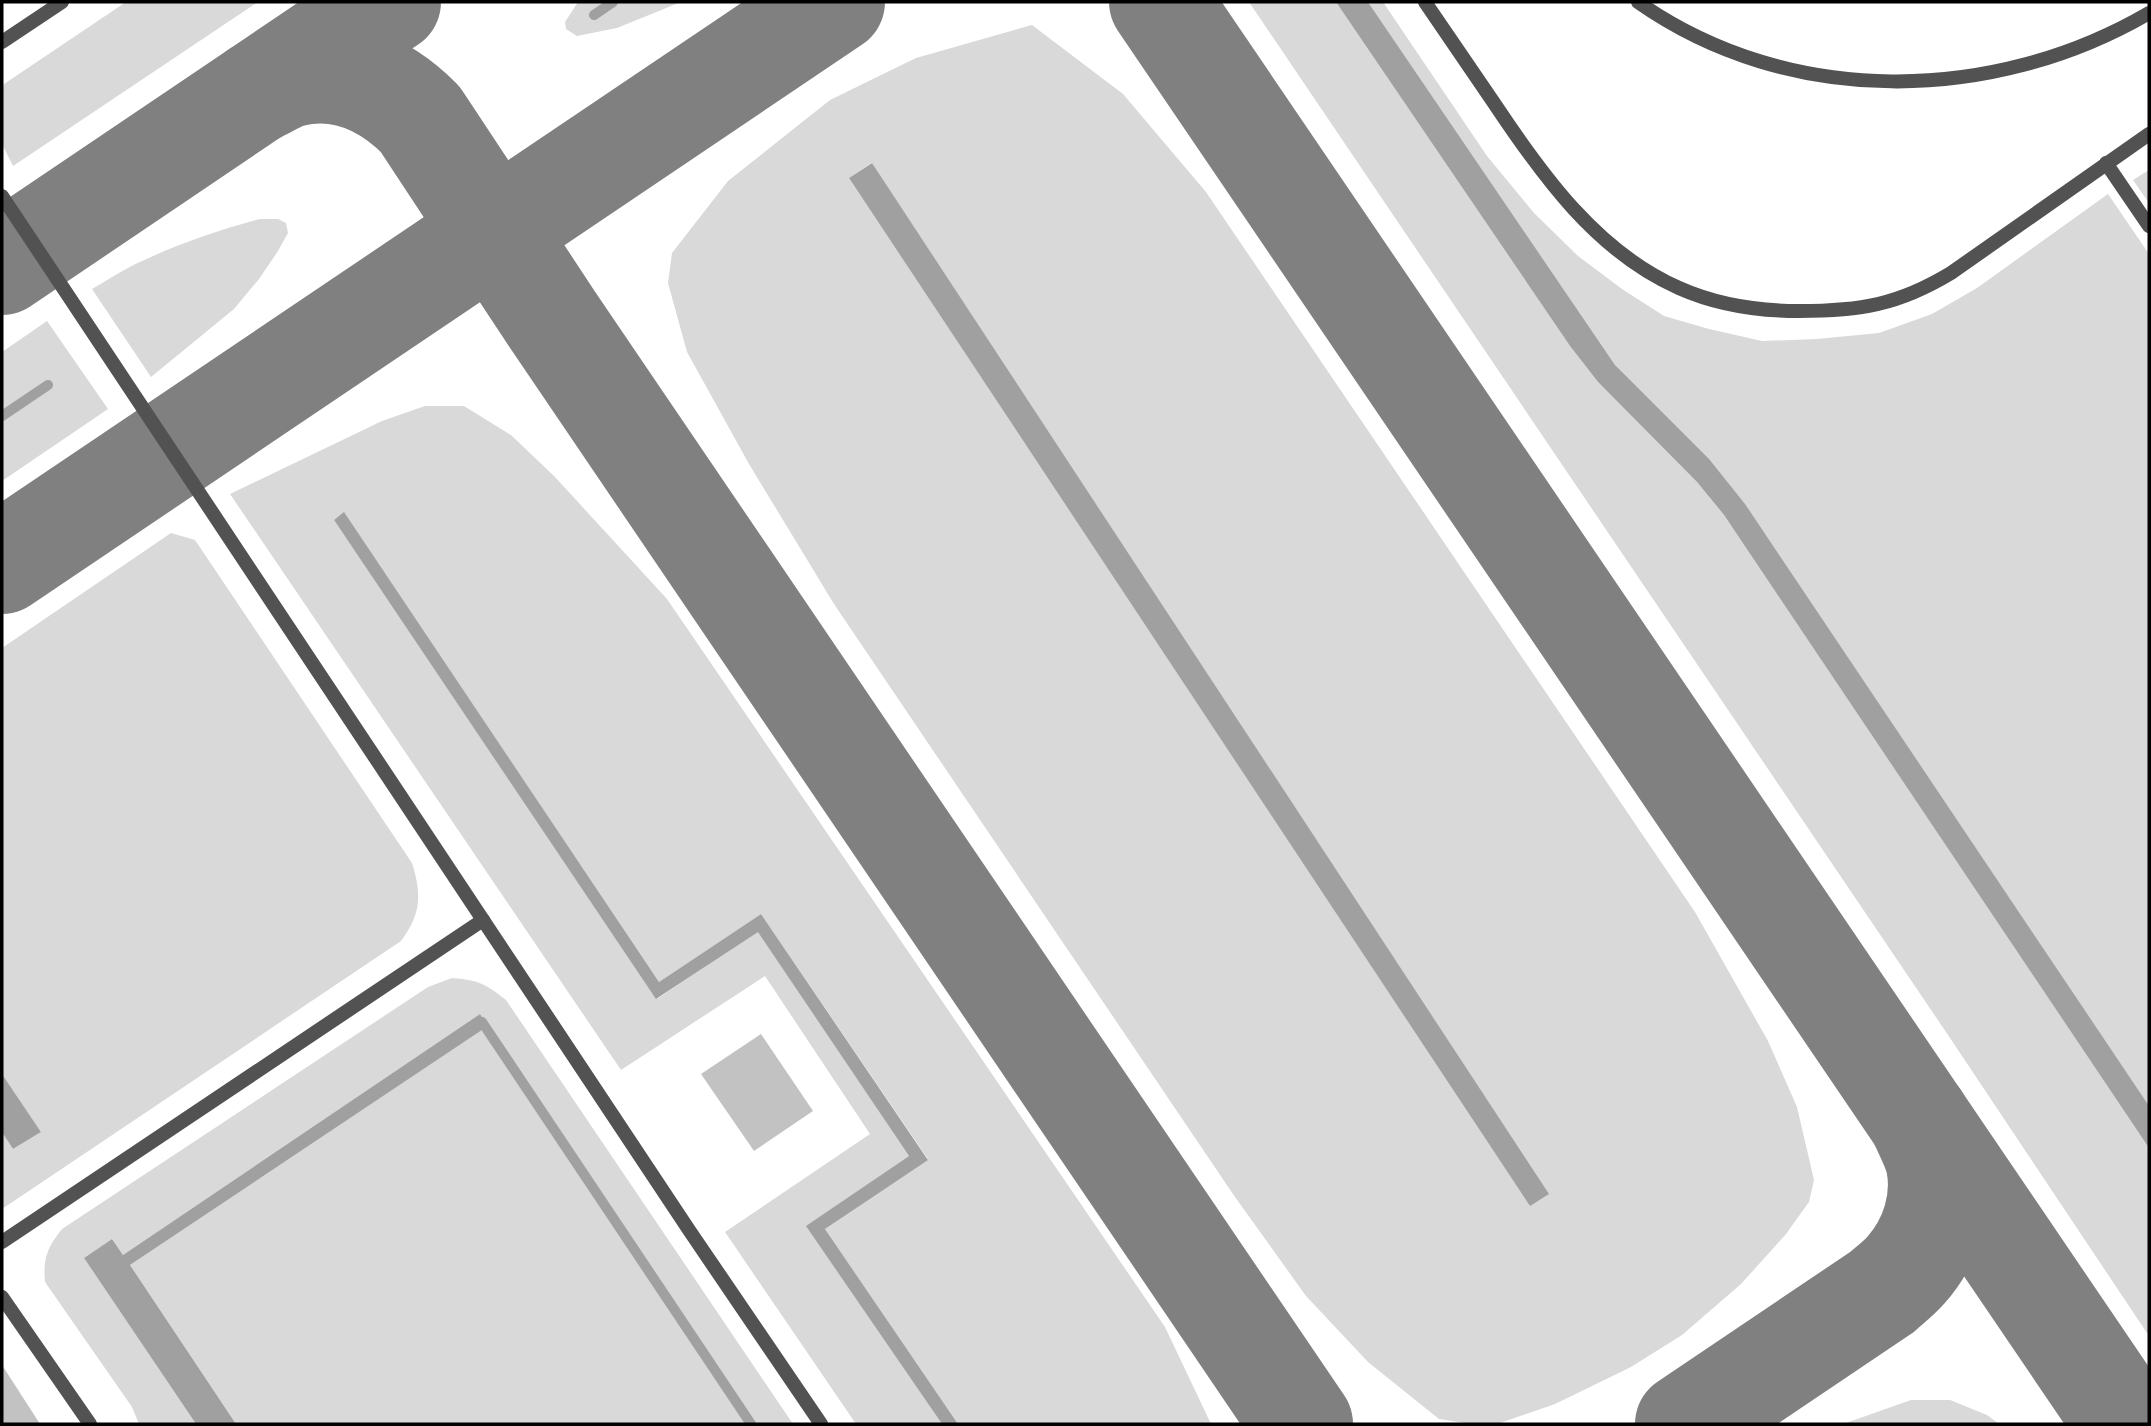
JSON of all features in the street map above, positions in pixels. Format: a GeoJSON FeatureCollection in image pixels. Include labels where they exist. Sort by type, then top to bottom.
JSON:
{"type":"FeatureCollection","features":[{"type":"Feature","properties":{"kind":"lane"},"geometry":{"type":"LineString","coordinates":[[2,42],[62,2]]}},
{"type":"Feature","properties":{"kind":"lane"},"geometry":{"type":"LineString","coordinates":[[1425,2],[1532,160],[1563,199],[1601,236],[1643,268],[1679,288],[1746,307],[1788,311],[1852,308],[1896,300],[1924,289],[2149,134]]}},
{"type":"Feature","properties":{"kind":"lane"},"geometry":{"type":"LineString","coordinates":[[1638,2],[1714,45],[1756,61],[1797,71],[1867,81],[1920,82],[1964,78],[2022,67],[2116,33],[2149,13]]}},
{"type":"Feature","properties":{"kind":"lane"},"geometry":{"type":"LineString","coordinates":[[2106,163],[2149,226]]}},
{"type":"Feature","properties":{"kind":"lane"},"geometry":{"type":"LineString","coordinates":[[2,196],[689,1230],[821,1424]]}},
{"type":"Feature","properties":{"kind":"lane"},"geometry":{"type":"LineString","coordinates":[[2,1242],[483,920]]}},
{"type":"Feature","properties":{"kind":"lane"},"geometry":{"type":"LineString","coordinates":[[2,1297],[90,1424]]}},
{"type":"Feature","properties":{"kind":"shaded area"},"geometry":{"type":"Polygon","coordinates":[[[126,2],[258,2],[13,166],[2,144],[4,84],[126,2]]]}},
{"type":"Feature","properties":{"kind":"shaded area"},"geometry":{"type":"Polygon","coordinates":[[[578,2],[681,2],[617,28],[577,36],[566,29],[565,22],[578,2]]]}},
{"type":"Feature","properties":{"kind":"shaded area"},"geometry":{"type":"Polygon","coordinates":[[[1249,2],[1336,2],[1570,346],[1598,382],[1697,482],[1724,515],[2149,1148],[2149,1336],[1948,1035],[1249,2]]]}},
{"type":"Feature","properties":{"kind":"shaded area"},"geometry":{"type":"Polygon","coordinates":[[[1336,2],[1368,2],[1615,365],[1709,459],[1745,504],[2149,1106],[2149,1148],[1724,515],[1697,482],[1598,382],[1570,346],[1336,2]]]}},
{"type":"Feature","properties":{"kind":"shaded area"},"geometry":{"type":"Polygon","coordinates":[[[1368,2],[1383,2],[1487,156],[1534,213],[1578,256],[1664,316],[1709,329],[1762,341],[1879,333],[1932,314],[1977,288],[2108,194],[2149,254],[2149,1107],[1635,387],[1615,365],[1368,2]]]}},
{"type":"Feature","properties":{"kind":"shaded area"},"geometry":{"type":"Polygon","coordinates":[[[1032,25],[1123,94],[1206,192],[1695,912],[1768,1041],[1797,1107],[1814,1180],[1809,1202],[1786,1234],[1741,1284],[1682,1335],[1631,1367],[1555,1404],[1497,1424],[1471,1424],[1439,1419],[1368,1362],[1306,1296],[1235,1197],[834,604],[749,464],[687,352],[668,283],[672,253],[728,181],[830,100],[916,58],[1032,25]],[[872,163],[849,178],[1530,1206],[872,163]]]}},
{"type":"Feature","properties":{"kind":"shaded area"},"geometry":{"type":"Polygon","coordinates":[[[872,163],[1549,1194],[1530,1206],[849,178],[872,163]]]}},
{"type":"Feature","properties":{"kind":"shaded area"},"geometry":{"type":"Polygon","coordinates":[[[2149,170],[2149,203],[2133,180],[2149,170]]]}},
{"type":"Feature","properties":{"kind":"shaded area"},"geometry":{"type":"Polygon","coordinates":[[[260,219],[278,219],[286,223],[288,233],[259,279],[234,309],[151,377],[92,289],[169,249],[260,219]]]}},
{"type":"Feature","properties":{"kind":"shaded area"},"geometry":{"type":"Polygon","coordinates":[[[47,321],[108,409],[2,481],[2,352],[47,321]]]}},
{"type":"Feature","properties":{"kind":"shaded area"},"geometry":{"type":"Polygon","coordinates":[[[425,406],[464,406],[511,435],[555,477],[667,599],[1165,1327],[1211,1424],[958,1424],[825,1229],[928,1159],[761,914],[659,982],[344,513],[334,520],[657,999],[758,931],[909,1156],[807,1226],[942,1424],[856,1424],[725,1232],[870,1134],[765,976],[621,1070],[230,494],[382,421],[425,406]]]}},
{"type":"Feature","properties":{"kind":"shaded area"},"geometry":{"type":"Polygon","coordinates":[[[344,512],[659,982],[761,914],[928,1160],[825,1229],[958,1424],[942,1424],[806,1226],[909,1156],[758,932],[656,999],[334,520],[344,512]]]}},
{"type":"Feature","properties":{"kind":"shaded area"},"geometry":{"type":"Polygon","coordinates":[[[171,533],[195,540],[412,863],[418,895],[416,913],[401,941],[2,1209],[2,1132],[13,1149],[41,1132],[2,1074],[2,648],[171,533]]]}},
{"type":"Feature","properties":{"kind":"shaded area"},"geometry":{"type":"Polygon","coordinates":[[[452,978],[481,984],[506,1000],[793,1424],[236,1424],[130,1265],[488,1026],[480,1014],[123,1255],[112,1239],[84,1258],[196,1424],[139,1424],[132,1407],[45,1282],[46,1260],[57,1236],[62,1229],[428,987],[452,978]]]}},
{"type":"Feature","properties":{"kind":"shaded area"},"geometry":{"type":"Polygon","coordinates":[[[480,1014],[488,1026],[130,1265],[236,1424],[196,1424],[84,1258],[112,1239],[123,1255],[480,1014]]]}},
{"type":"Feature","properties":{"kind":"shaded area"},"geometry":{"type":"Polygon","coordinates":[[[2,1074],[41,1132],[13,1149],[2,1132],[2,1074]]]}},
{"type":"Feature","properties":{"kind":"shaded area"},"geometry":{"type":"Polygon","coordinates":[[[1911,1400],[1950,1400],[1987,1415],[1999,1424],[1843,1424],[1911,1400]]]}},
{"type":"Feature","properties":{"kind":"building"},"geometry":{"type":"Polygon","coordinates":[[[761,1034],[813,1111],[754,1151],[701,1074],[761,1034]]]}},
{"type":"Feature","properties":{"kind":"building"},"geometry":{"type":"Polygon","coordinates":[[[2,1365],[40,1424],[2,1424],[2,1365]]]}},
{"type":"Feature","properties":{"kind":"waterway"},"geometry":{"type":"LineString","coordinates":[[594,15],[613,2]]}},
{"type":"Feature","properties":{"kind":"waterway"},"geometry":{"type":"LineString","coordinates":[[2,416],[48,385]]}},
{"type":"Feature","properties":{"kind":"waterway"},"geometry":{"type":"LineString","coordinates":[[476,1026],[482,1022],[751,1424]]}},
{"type":"Feature","properties":{"kind":"taxiway"},"geometry":{"type":"LineString","coordinates":[[2,264],[390,2]]}},
{"type":"Feature","properties":{"kind":"taxiway"},"geometry":{"type":"LineString","coordinates":[[2,563],[834,2]]}},
{"type":"Feature","properties":{"kind":"taxiway"},"geometry":{"type":"LineString","coordinates":[[1160,2],[2126,1424]]}},
{"type":"Feature","properties":{"kind":"taxiway"},"geometry":{"type":"LineString","coordinates":[[257,92],[292,76],[310,73],[345,75],[377,87],[420,119],[552,319],[1302,1424]]}},
{"type":"Feature","properties":{"kind":"taxiway"},"geometry":{"type":"LineString","coordinates":[[1686,1424],[1882,1292],[1915,1259],[1929,1234],[1939,1193],[1936,1158],[1919,1119]]}}]}
